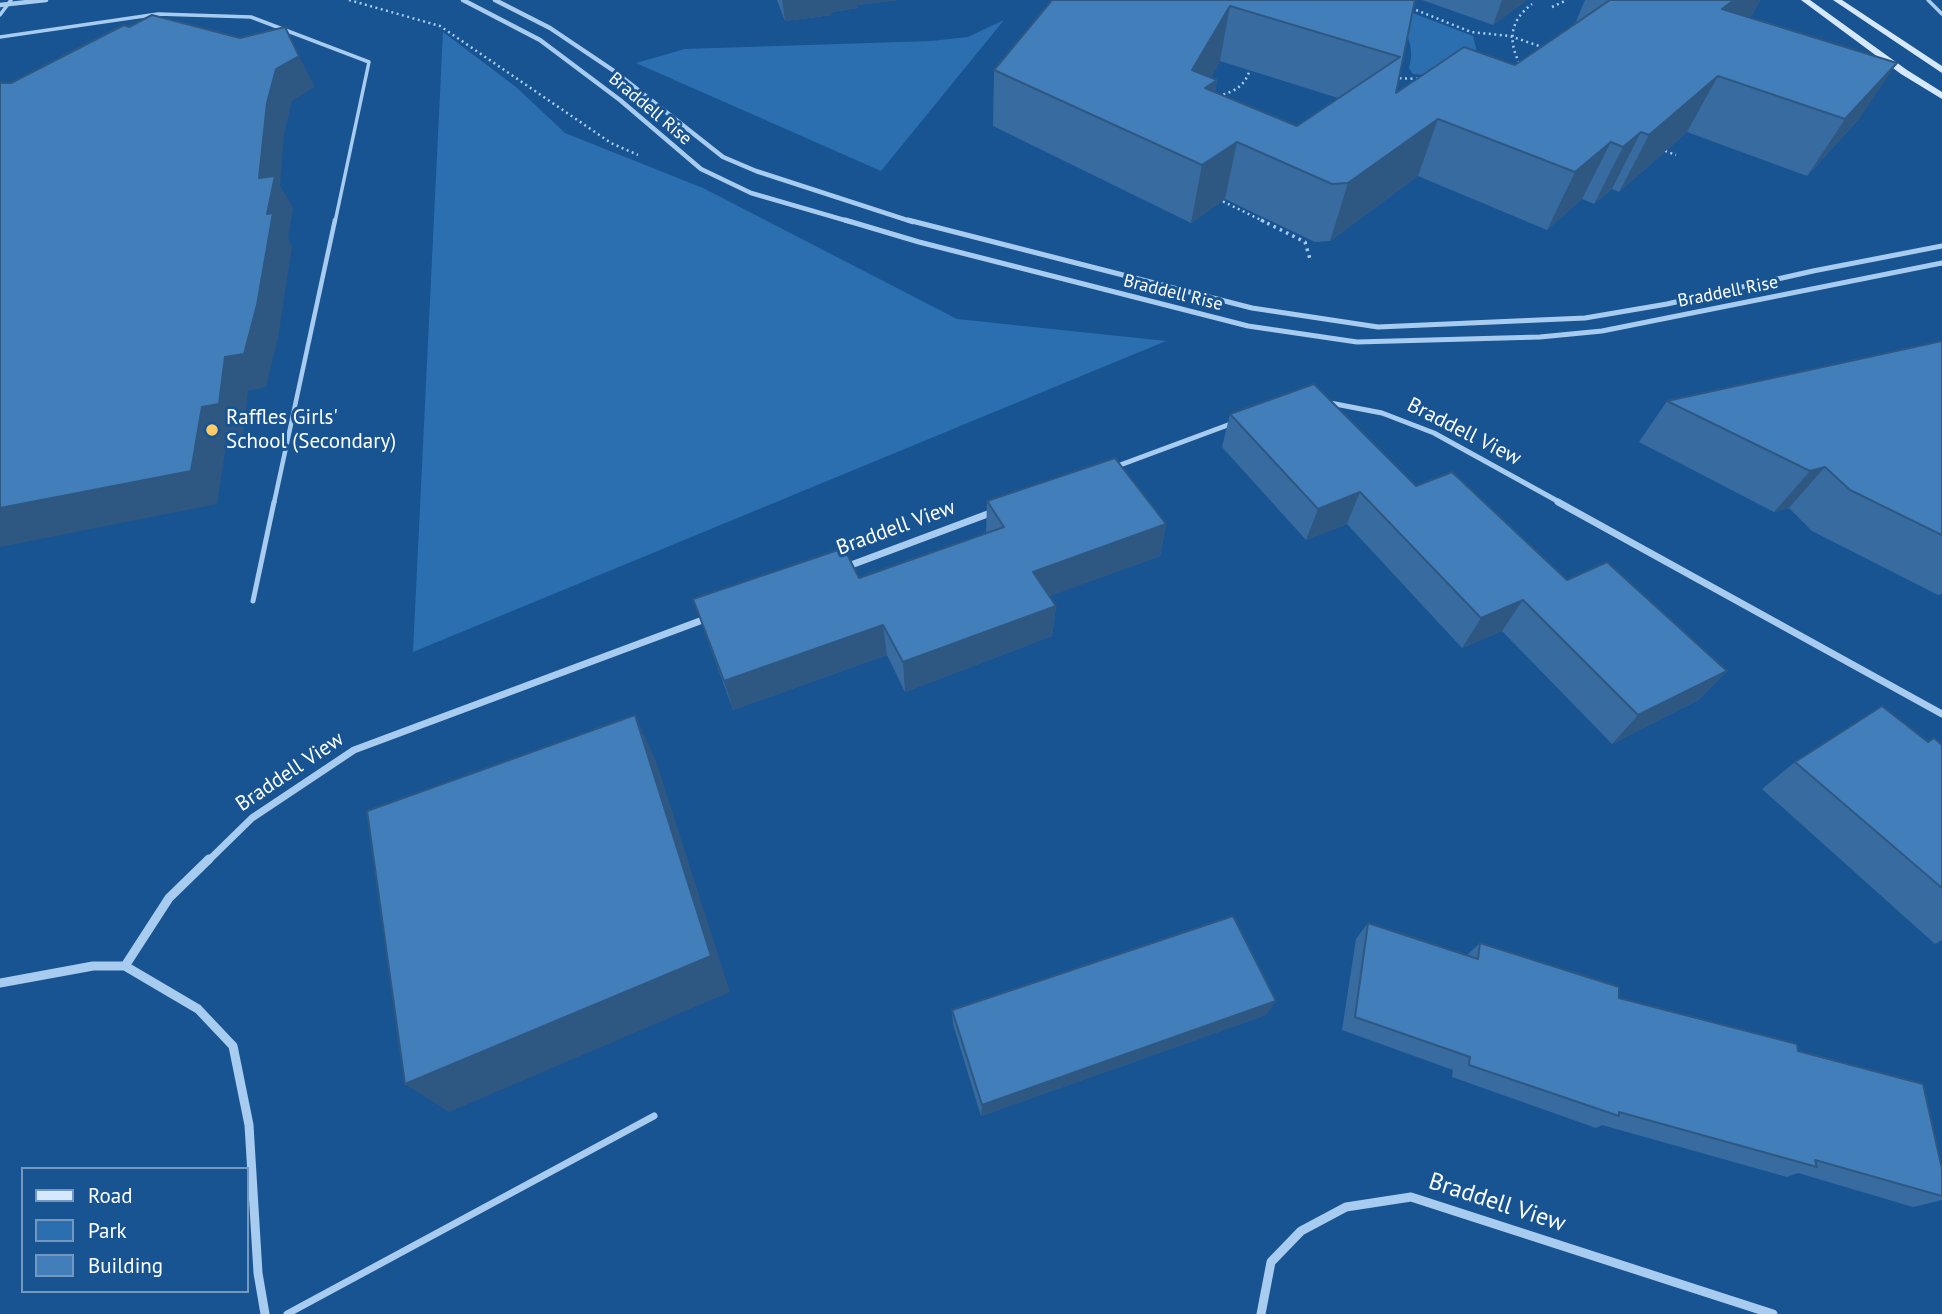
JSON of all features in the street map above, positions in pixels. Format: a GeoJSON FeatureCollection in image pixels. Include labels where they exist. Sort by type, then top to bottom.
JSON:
{"type":"FeatureCollection","features":[{"type":"Feature","properties":{"kind":"main road"},"geometry":{"type":"LineString","coordinates":[[1805,0],[1904,72],[1942,96]]}},
{"type":"Feature","properties":{"kind":"main road"},"geometry":{"type":"LineString","coordinates":[[1837,0],[1941,69]]}},
{"type":"Feature","properties":{"kind":"street"},"geometry":{"type":"LineString","coordinates":[[0,5],[46,0]]}},
{"type":"Feature","properties":{"kind":"street","name":"Braddell Rise"},"geometry":{"type":"LineString","coordinates":[[463,0],[540,40],[620,100],[701,169],[751,193],[919,242],[1248,326],[1357,342],[1540,337],[1602,331],[1942,263]]}},
{"type":"Feature","properties":{"kind":"street","name":"Braddell Rise"},"geometry":{"type":"LineString","coordinates":[[495,0],[550,28],[614,71],[723,157],[804,188],[928,227],[1252,308],[1378,327],[1585,318],[1667,304],[1813,271],[1942,246]]}},
{"type":"Feature","properties":{"kind":"street"},"geometry":{"type":"LineString","coordinates":[[1530,321],[1540,337]]}},
{"type":"Feature","properties":{"kind":"street","name":"Braddell View"},"geometry":{"type":"LineString","coordinates":[[1314,401],[1334,402],[1382,413],[1434,433],[1942,714]]}},
{"type":"Feature","properties":{"kind":"street"},"geometry":{"type":"LineString","coordinates":[[1107,469],[1250,416]]}},
{"type":"Feature","properties":{"kind":"street","name":"Braddell View"},"geometry":{"type":"LineString","coordinates":[[834,571],[1003,508]]}},
{"type":"Feature","properties":{"kind":"street","name":"Braddell View"},"geometry":{"type":"LineString","coordinates":[[125,966],[169,898],[253,818],[354,750],[718,615]]}},
{"type":"Feature","properties":{"kind":"street"},"geometry":{"type":"LineString","coordinates":[[0,983],[93,966],[125,966],[198,1009],[233,1046],[249,1125],[258,1273],[265,1314]]}},
{"type":"Feature","properties":{"kind":"street","name":"Braddell View"},"geometry":{"type":"LineString","coordinates":[[1261,1314],[1270,1262],[1301,1231],[1346,1207],[1411,1197],[1773,1314]]}},
{"type":"Feature","properties":{"kind":"lane"},"geometry":{"type":"LineString","coordinates":[[1928,0],[1942,14]]}},
{"type":"Feature","properties":{"kind":"lane"},"geometry":{"type":"LineString","coordinates":[[0,15],[9,2]]}},
{"type":"Feature","properties":{"kind":"lane"},"geometry":{"type":"LineString","coordinates":[[0,37],[158,14],[251,17],[369,62],[253,601]]}},
{"type":"Feature","properties":{"kind":"lane"},"geometry":{"type":"LineString","coordinates":[[287,1314],[654,1116]]}},
{"type":"Feature","properties":{"kind":"path"},"geometry":{"type":"LineString","coordinates":[[1552,7],[1567,0]]}},
{"type":"Feature","properties":{"kind":"path"},"geometry":{"type":"LineString","coordinates":[[1527,75],[1515,55],[1510,36],[1513,22],[1532,4]]}},
{"type":"Feature","properties":{"kind":"path"},"geometry":{"type":"LineString","coordinates":[[1402,7],[1471,32],[1510,36],[1555,52]]}},
{"type":"Feature","properties":{"kind":"path"},"geometry":{"type":"LineString","coordinates":[[1216,97],[1238,91],[1249,82],[1252,62]]}},
{"type":"Feature","properties":{"kind":"path"},"geometry":{"type":"LineString","coordinates":[[1392,78],[1429,80]]}},
{"type":"Feature","properties":{"kind":"path"},"geometry":{"type":"LineString","coordinates":[[1655,147],[1676,155]]}},
{"type":"Feature","properties":{"kind":"path"},"geometry":{"type":"LineString","coordinates":[[1207,193],[1305,242],[1310,258]]}},
{"type":"Feature","properties":{"kind":"green space"},"geometry":{"type":"Polygon","coordinates":[[[1410,12],[1473,36],[1479,61],[1434,76],[1413,74],[1409,68],[1410,46],[1402,25],[1410,12]]]}},
{"type":"Feature","properties":{"kind":"green space"},"geometry":{"type":"Polygon","coordinates":[[[1004,20],[881,171],[636,63],[685,49],[931,41],[968,37],[1004,20]]]}},
{"type":"Feature","properties":{"kind":"green space"},"geometry":{"type":"Polygon","coordinates":[[[443,32],[516,87],[565,133],[703,188],[957,319],[1166,341],[413,652],[443,32]]]}},
{"type":"Feature","properties":{"kind":"building"},"geometry":{"type":"Polygon","coordinates":[[[1052,0],[1415,0],[1396,93],[1464,47],[1515,65],[1610,0],[1734,0],[1722,9],[1897,63],[1845,119],[1718,76],[1649,135],[1641,132],[1623,147],[1611,142],[1575,172],[1438,119],[1348,183],[1332,184],[1237,142],[1202,165],[994,70],[1052,0]],[[1230,6],[1192,70],[1217,80],[1205,88],[1297,126],[1400,57],[1230,6]]]}},
{"type":"Feature","properties":{"kind":"building"},"geometry":{"type":"Polygon","coordinates":[[[152,15],[240,38],[285,27],[299,56],[276,69],[267,103],[259,178],[275,176],[267,214],[273,213],[257,305],[244,354],[225,357],[219,404],[202,407],[191,471],[0,508],[0,83],[11,83],[124,25],[129,27],[152,15]]]}},
{"type":"Feature","properties":{"kind":"building"},"geometry":{"type":"Polygon","coordinates":[[[1942,341],[1942,535],[1850,490],[1825,467],[1810,471],[1667,401],[1942,341]]]}},
{"type":"Feature","properties":{"kind":"building"},"geometry":{"type":"Polygon","coordinates":[[[1314,384],[1416,486],[1452,472],[1567,580],[1607,562],[1727,671],[1638,715],[1523,600],[1481,618],[1360,492],[1318,509],[1230,414],[1314,384]]]}},
{"type":"Feature","properties":{"kind":"building"},"geometry":{"type":"Polygon","coordinates":[[[1115,458],[1166,524],[1033,572],[1056,606],[903,662],[883,625],[724,681],[693,599],[844,548],[859,578],[1004,527],[987,501],[1115,458]]]}},
{"type":"Feature","properties":{"kind":"building"},"geometry":{"type":"Polygon","coordinates":[[[1882,706],[1928,742],[1934,738],[1942,745],[1942,888],[1795,762],[1882,706]]]}},
{"type":"Feature","properties":{"kind":"building"},"geometry":{"type":"Polygon","coordinates":[[[635,715],[711,956],[405,1084],[367,811],[635,715]]]}},
{"type":"Feature","properties":{"kind":"building"},"geometry":{"type":"Polygon","coordinates":[[[1233,916],[1276,1001],[982,1105],[952,1010],[1233,916]]]}},
{"type":"Feature","properties":{"kind":"building"},"geometry":{"type":"Polygon","coordinates":[[[1368,923],[1478,959],[1480,943],[1619,987],[1619,998],[1797,1044],[1798,1051],[1923,1084],[1942,1169],[1942,1196],[1815,1160],[1817,1167],[1619,1112],[1619,1116],[1469,1065],[1470,1057],[1355,1017],[1368,923]]]}},
{"type":"Feature","properties":{"kind":"place","name":"Raffles Girls' School (Secondary)"},"geometry":{"type":"Point","coordinates":[212,430]}}]}
